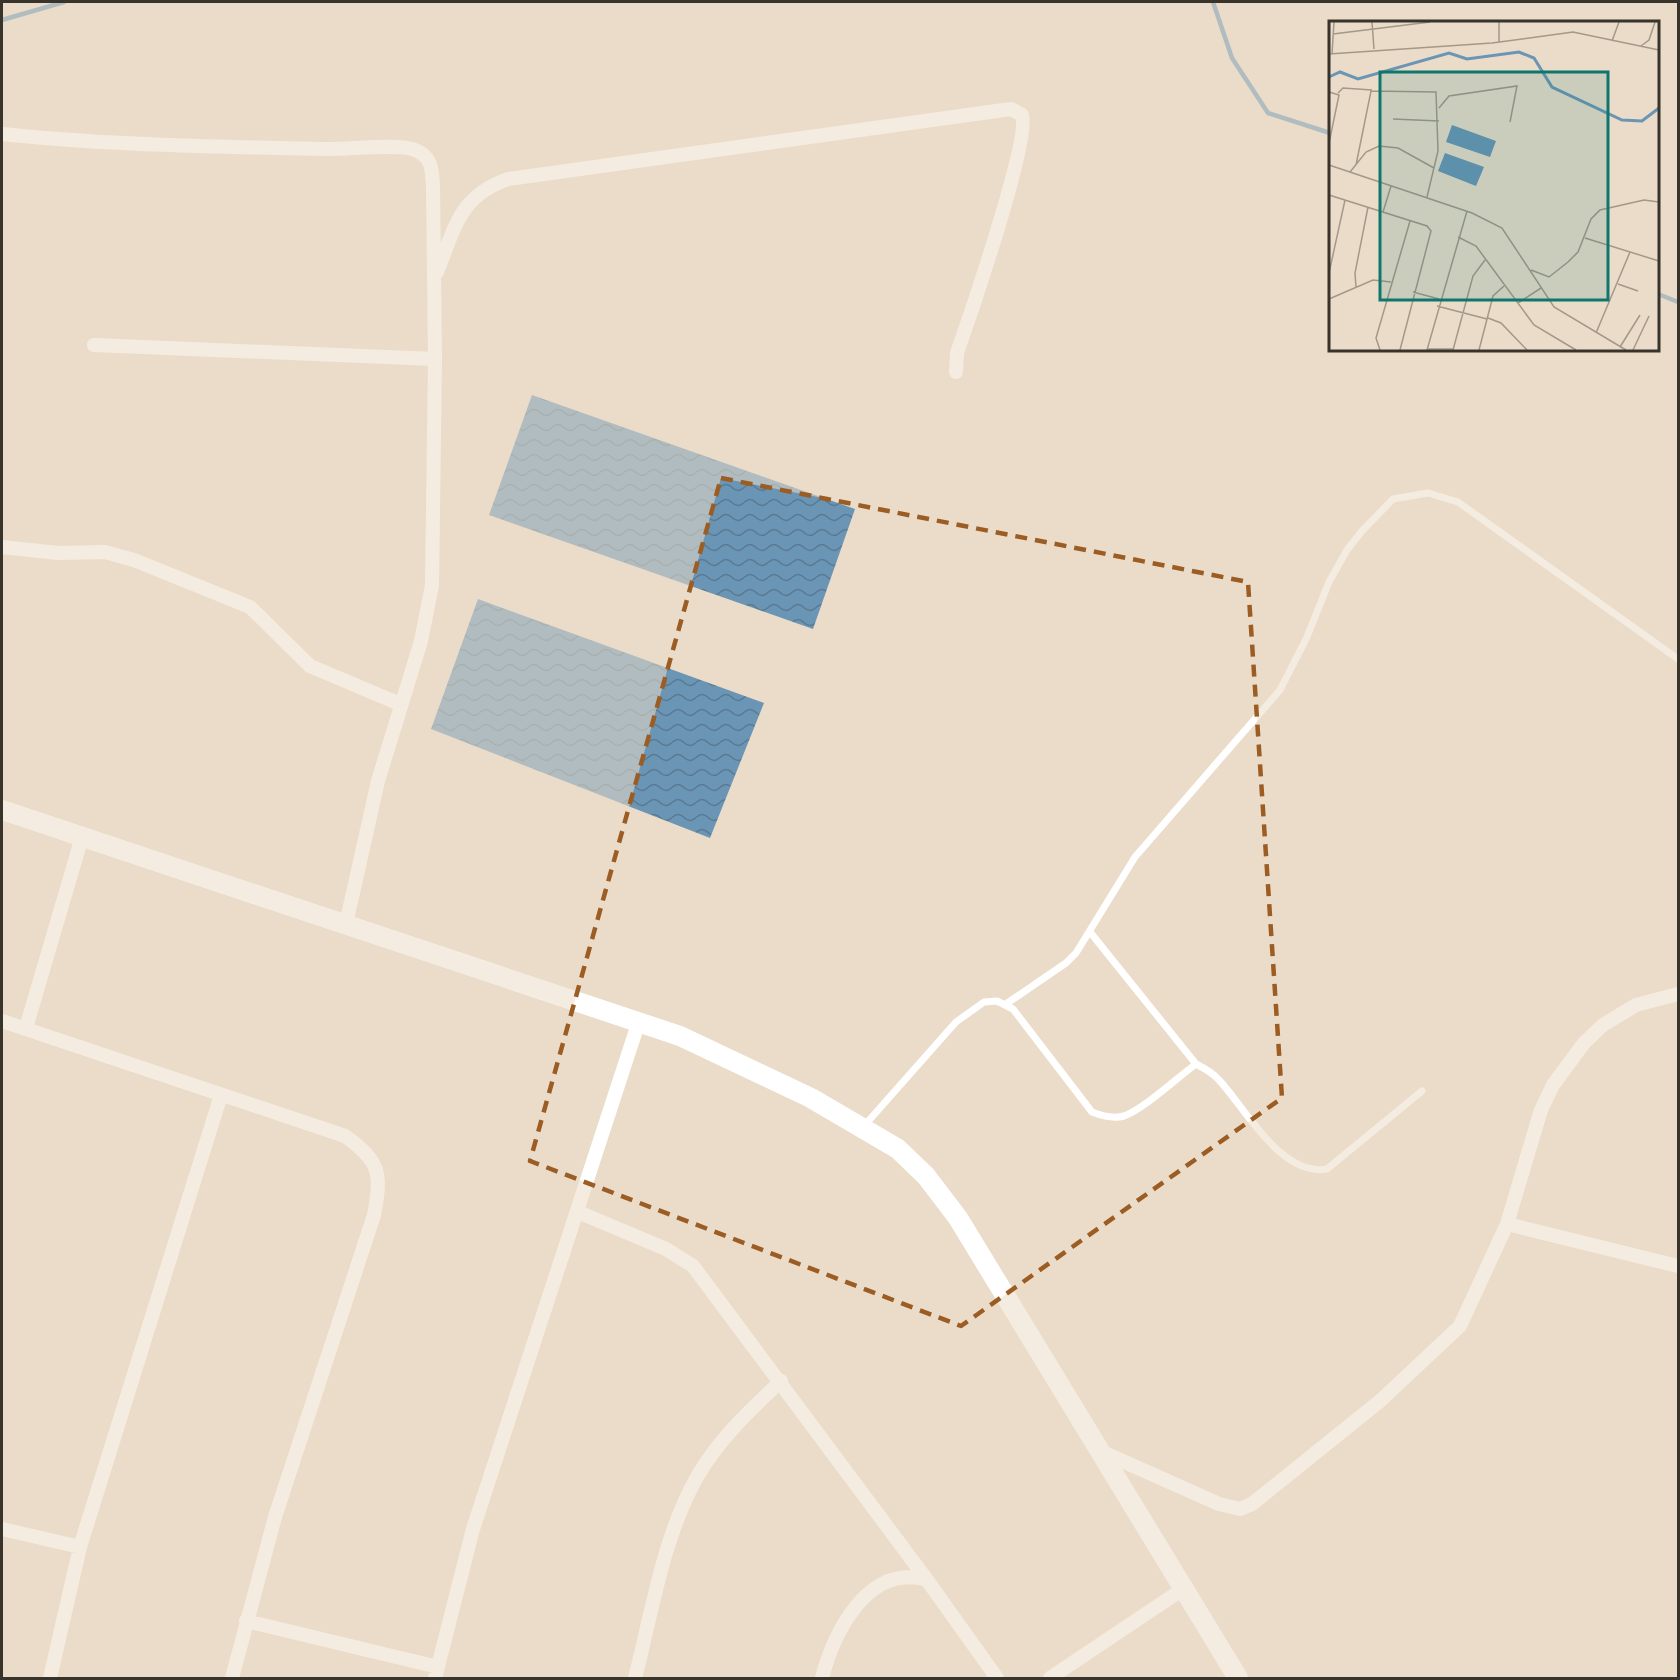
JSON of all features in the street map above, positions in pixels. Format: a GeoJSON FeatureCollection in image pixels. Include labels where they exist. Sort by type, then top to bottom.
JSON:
{"type":"FeatureCollection","features":[{"type":"Feature","properties":{"kind":"street"},"geometry":{"type":"LineString","coordinates":[[434,280],[465,207],[488,186],[508,179],[1011,109],[1022,115],[1023,135],[994,240],[957,353],[956,372]]}},
{"type":"Feature","properties":{"kind":"street"},"geometry":{"type":"LineString","coordinates":[[2,134],[65,139],[316,149],[411,148],[424,154],[432,168],[435,359],[432,585],[421,641],[400,704],[371,810],[346,924]]}},
{"type":"Feature","properties":{"kind":"street"},"geometry":{"type":"LineString","coordinates":[[94,345],[435,359]]}},
{"type":"Feature","properties":{"kind":"street"},"geometry":{"type":"LineString","coordinates":[[2,547],[58,553],[105,552],[134,560],[250,607],[310,666],[400,704]]}},
{"type":"Feature","properties":{"kind":"street"},"geometry":{"type":"LineString","coordinates":[[2,810],[639,1021],[735,1060],[863,1127],[898,1149],[926,1176],[958,1218],[1238,1678]]}},
{"type":"Feature","properties":{"kind":"street"},"geometry":{"type":"LineString","coordinates":[[26,1028],[82,837]]}},
{"type":"Feature","properties":{"kind":"street"},"geometry":{"type":"LineString","coordinates":[[1100,1451],[1219,1504],[1240,1509],[1252,1504],[1380,1401],[1460,1326],[1507,1224],[1541,1110],[1567,1064],[1590,1036],[1618,1014],[1656,998],[1678,994]]}},
{"type":"Feature","properties":{"kind":"street"},"geometry":{"type":"LineString","coordinates":[[2,1021],[345,1136],[368,1152],[377,1171],[379,1189],[374,1215],[306,1418],[246,1621],[232,1678]]}},
{"type":"Feature","properties":{"kind":"street"},"geometry":{"type":"LineString","coordinates":[[246,1621],[436,1673],[473,1529],[639,1021]]}},
{"type":"Feature","properties":{"kind":"street"},"geometry":{"type":"LineString","coordinates":[[50,1678],[80,1547],[221,1095]]}},
{"type":"Feature","properties":{"kind":"street"},"geometry":{"type":"LineString","coordinates":[[578,1212],[666,1249],[693,1266],[781,1381],[997,1678]]}},
{"type":"Feature","properties":{"kind":"street"},"geometry":{"type":"LineString","coordinates":[[1507,1224],[1678,1266]]}},
{"type":"Feature","properties":{"kind":"street"},"geometry":{"type":"LineString","coordinates":[[635,1678],[660,1579],[686,1498],[715,1450],[744,1416],[781,1381]]}},
{"type":"Feature","properties":{"kind":"street"},"geometry":{"type":"LineString","coordinates":[[2,1529],[80,1547]]}},
{"type":"Feature","properties":{"kind":"street"},"geometry":{"type":"LineString","coordinates":[[822,1678],[829,1649],[854,1609],[890,1580],[912,1575],[927,1580]]}},
{"type":"Feature","properties":{"kind":"street"},"geometry":{"type":"LineString","coordinates":[[1050,1678],[1183,1589]]}},
{"type":"Feature","properties":{"kind":"lane"},"geometry":{"type":"LineString","coordinates":[[1006,1004],[1066,963],[1090,932],[1104,904],[1135,857],[1280,690],[1307,638],[1329,582],[1347,550],[1393,499],[1428,493],[1458,502],[1678,659]]}},
{"type":"Feature","properties":{"kind":"lane"},"geometry":{"type":"LineString","coordinates":[[1090,932],[1196,1064],[1218,1078],[1276,1148],[1290,1161],[1308,1169],[1327,1169],[1422,1091]]}},
{"type":"Feature","properties":{"kind":"lane"},"geometry":{"type":"LineString","coordinates":[[863,1127],[956,1022],[984,1002],[1006,1004],[1013,1009],[1092,1112],[1103,1117],[1124,1116],[1196,1064]]}},
{"type":"Feature","properties":{"kind":"highlighted area"},"geometry":{"type":"Polygon","coordinates":[[[721,478],[1248,582],[1282,1098],[961,1326],[530,1161],[721,478]]]}},
{"type":"Feature","properties":{"kind":"water"},"geometry":{"type":"Polygon","coordinates":[[[532,395],[855,509],[813,629],[489,515],[532,395]]]}},
{"type":"Feature","properties":{"kind":"water"},"geometry":{"type":"Polygon","coordinates":[[[478,599],[764,703],[710,838],[431,729],[478,599]]]}},
{"type":"Feature","properties":{"kind":"waterway"},"geometry":{"type":"LineString","coordinates":[[2,20],[64,2]]}},
{"type":"Feature","properties":{"kind":"waterway"},"geometry":{"type":"LineString","coordinates":[[1213,2],[1232,58],[1268,113],[1329,133]]}},
{"type":"Feature","properties":{"kind":"waterway"},"geometry":{"type":"LineString","coordinates":[[1659,294],[1678,302]]}}]}
